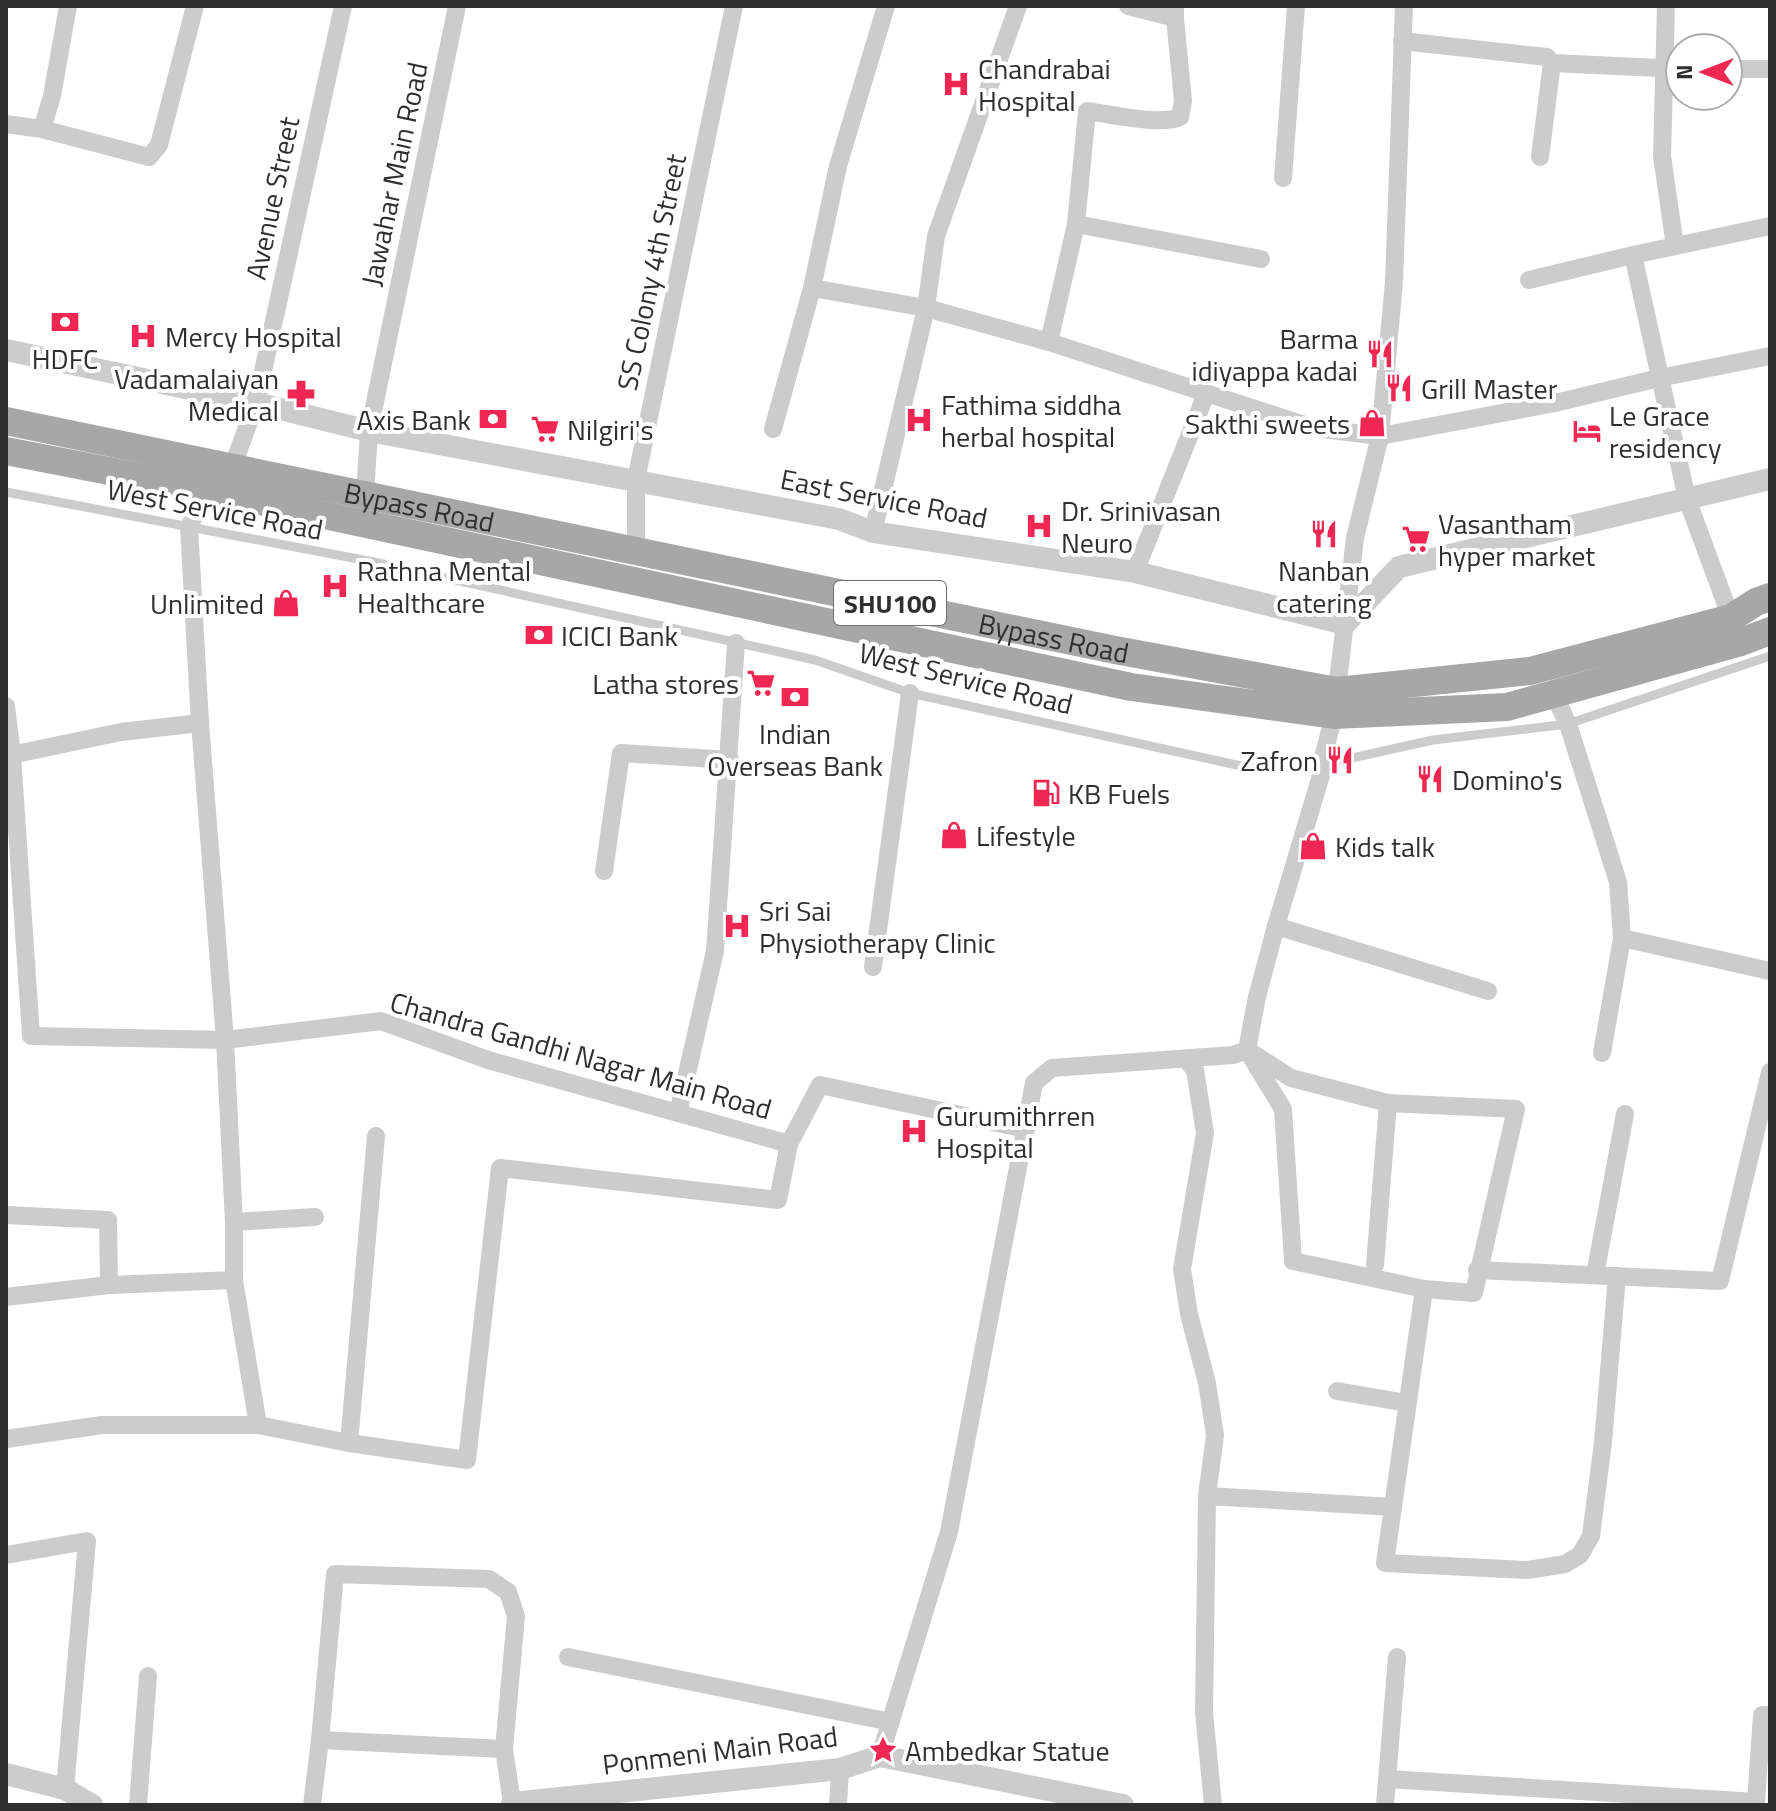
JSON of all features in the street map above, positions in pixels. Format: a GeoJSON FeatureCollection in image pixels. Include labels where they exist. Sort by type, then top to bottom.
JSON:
{"type":"FeatureCollection","features":[{"type":"Feature","properties":{"kind":"main road","name":"Bypass Road"},"geometry":{"type":"LineString","coordinates":[[6,421],[1115,650],[1336,703],[1530,671],[1736,630],[1770,631]]}},
{"type":"Feature","properties":{"kind":"main road","name":"Bypass Road"},"geometry":{"type":"LineString","coordinates":[[6,451],[207,490],[1131,687],[1336,703],[1507,707],[1554,695],[1736,630],[1756,602],[1770,597]]}},
{"type":"Feature","properties":{"kind":"street"},"geometry":{"type":"LineString","coordinates":[[42,129],[52,96],[68,6]]}},
{"type":"Feature","properties":{"kind":"street"},"geometry":{"type":"LineString","coordinates":[[6,124],[42,129],[149,157],[159,145],[195,6]]}},
{"type":"Feature","properties":{"kind":"street","name":"Avenue Street"},"geometry":{"type":"LineString","coordinates":[[189,527],[207,490],[232,468],[256,403],[343,6]]}},
{"type":"Feature","properties":{"kind":"street","name":"Jawahar Main Road"},"geometry":{"type":"LineString","coordinates":[[365,495],[369,431],[457,6]]}},
{"type":"Feature","properties":{"kind":"street","name":"SS Colony 4th Street"},"geometry":{"type":"LineString","coordinates":[[636,550],[636,480],[734,6]]}},
{"type":"Feature","properties":{"kind":"street"},"geometry":{"type":"LineString","coordinates":[[773,429],[812,288],[838,166],[886,6]]}},
{"type":"Feature","properties":{"kind":"street"},"geometry":{"type":"LineString","coordinates":[[873,532],[926,308],[936,236],[1018,6]]}},
{"type":"Feature","properties":{"kind":"street"},"geometry":{"type":"LineString","coordinates":[[1049,342],[1076,224],[1087,111],[1159,120],[1180,117],[1183,101],[1175,12],[1128,6]]}},
{"type":"Feature","properties":{"kind":"street"},"geometry":{"type":"LineString","coordinates":[[1283,178],[1296,6]]}},
{"type":"Feature","properties":{"kind":"street"},"geometry":{"type":"LineString","coordinates":[[1247,1050],[1291,1078],[1388,1103],[1516,1109],[1474,1293],[1424,1289],[1293,1261],[1283,1109],[1247,1050],[1276,926],[1322,772],[1336,703],[1355,538],[1380,436],[1394,282],[1404,6]]}},
{"type":"Feature","properties":{"kind":"street"},"geometry":{"type":"LineString","coordinates":[[1666,6],[1669,32]]}},
{"type":"Feature","properties":{"kind":"street"},"geometry":{"type":"LineString","coordinates":[[1402,41],[1547,57],[1552,63],[1540,157]]}},
{"type":"Feature","properties":{"kind":"street"},"geometry":{"type":"LineString","coordinates":[[1552,63],[1664,69]]}},
{"type":"Feature","properties":{"kind":"street"},"geometry":{"type":"LineString","coordinates":[[1744,69],[1770,69]]}},
{"type":"Feature","properties":{"kind":"street"},"geometry":{"type":"LineString","coordinates":[[1668,112],[1662,156],[1675,246]]}},
{"type":"Feature","properties":{"kind":"street"},"geometry":{"type":"LineString","coordinates":[[1076,224],[1261,259]]}},
{"type":"Feature","properties":{"kind":"street"},"geometry":{"type":"LineString","coordinates":[[1529,280],[1770,226]]}},
{"type":"Feature","properties":{"kind":"street"},"geometry":{"type":"LineString","coordinates":[[1633,255],[1687,499],[1736,630]]}},
{"type":"Feature","properties":{"kind":"street"},"geometry":{"type":"LineString","coordinates":[[812,288],[926,308],[1049,342],[1314,428],[1380,436],[1555,403],[1770,356]]}},
{"type":"Feature","properties":{"kind":"street","name":"East Service Road"},"geometry":{"type":"LineString","coordinates":[[6,350],[256,403],[369,431],[839,519],[873,532],[1135,572],[1345,624]]}},
{"type":"Feature","properties":{"kind":"street"},"geometry":{"type":"LineString","coordinates":[[1135,572],[1206,394]]}},
{"type":"Feature","properties":{"kind":"street"},"geometry":{"type":"LineString","coordinates":[[1345,624],[1399,567],[1770,479]]}},
{"type":"Feature","properties":{"kind":"street"},"geometry":{"type":"LineString","coordinates":[[189,527],[200,723],[225,1040],[234,1280],[258,1425]]}},
{"type":"Feature","properties":{"kind":"street"},"geometry":{"type":"LineString","coordinates":[[678,1113],[715,951],[736,643]]}},
{"type":"Feature","properties":{"kind":"street"},"geometry":{"type":"LineString","coordinates":[[873,967],[910,693]]}},
{"type":"Feature","properties":{"kind":"street"},"geometry":{"type":"LineString","coordinates":[[1554,695],[1568,724],[1618,882],[1622,938],[1602,1053]]}},
{"type":"Feature","properties":{"kind":"street"},"geometry":{"type":"LineString","coordinates":[[6,706],[9,755],[121,732],[200,723]]}},
{"type":"Feature","properties":{"kind":"street"},"geometry":{"type":"LineString","coordinates":[[604,871],[621,753],[730,760]]}},
{"type":"Feature","properties":{"kind":"street","name":"Chandra Gandhi Nagar Main Road"},"geometry":{"type":"LineString","coordinates":[[9,755],[31,1036],[225,1040],[381,1021],[488,1060],[789,1144],[820,1085],[1026,1129]]}},
{"type":"Feature","properties":{"kind":"street"},"geometry":{"type":"LineString","coordinates":[[1276,926],[1488,991]]}},
{"type":"Feature","properties":{"kind":"street"},"geometry":{"type":"LineString","coordinates":[[1622,938],[1770,971]]}},
{"type":"Feature","properties":{"kind":"street"},"geometry":{"type":"LineString","coordinates":[[880,1756],[949,1532],[1034,1083],[1052,1068],[1233,1055],[1247,1050]]}},
{"type":"Feature","properties":{"kind":"street"},"geometry":{"type":"LineString","coordinates":[[1186,1059],[1195,1070],[1205,1133],[1182,1269],[1215,1435],[1207,1496],[1204,1712],[1213,1805]]}},
{"type":"Feature","properties":{"kind":"street"},"geometry":{"type":"LineString","coordinates":[[1477,1270],[1720,1281],[1770,1072]]}},
{"type":"Feature","properties":{"kind":"street"},"geometry":{"type":"LineString","coordinates":[[1375,1265],[1388,1103]]}},
{"type":"Feature","properties":{"kind":"street"},"geometry":{"type":"LineString","coordinates":[[1595,1275],[1625,1114]]}},
{"type":"Feature","properties":{"kind":"street"},"geometry":{"type":"LineString","coordinates":[[349,1443],[376,1136]]}},
{"type":"Feature","properties":{"kind":"street"},"geometry":{"type":"LineString","coordinates":[[6,1439],[102,1425],[258,1425],[349,1443],[467,1460],[500,1168],[778,1200],[789,1144]]}},
{"type":"Feature","properties":{"kind":"street"},"geometry":{"type":"LineString","coordinates":[[6,1215],[108,1220],[109,1285]]}},
{"type":"Feature","properties":{"kind":"street"},"geometry":{"type":"LineString","coordinates":[[234,1222],[315,1217]]}},
{"type":"Feature","properties":{"kind":"street"},"geometry":{"type":"LineString","coordinates":[[1424,1289],[1385,1563],[1528,1570],[1565,1564],[1580,1555],[1591,1536],[1603,1442],[1617,1276]]}},
{"type":"Feature","properties":{"kind":"street"},"geometry":{"type":"LineString","coordinates":[[6,1297],[109,1285],[234,1280]]}},
{"type":"Feature","properties":{"kind":"street"},"geometry":{"type":"LineString","coordinates":[[1337,1391],[1407,1403]]}},
{"type":"Feature","properties":{"kind":"street"},"geometry":{"type":"LineString","coordinates":[[1207,1496],[1393,1507]]}},
{"type":"Feature","properties":{"kind":"street"},"geometry":{"type":"LineString","coordinates":[[6,1555],[87,1541],[65,1789]]}},
{"type":"Feature","properties":{"kind":"street"},"geometry":{"type":"LineString","coordinates":[[312,1805],[335,1574],[489,1579],[508,1592],[516,1616],[504,1749],[512,1804]]}},
{"type":"Feature","properties":{"kind":"street"},"geometry":{"type":"LineString","coordinates":[[568,1657],[891,1722]]}},
{"type":"Feature","properties":{"kind":"street"},"geometry":{"type":"LineString","coordinates":[[1385,1805],[1397,1657]]}},
{"type":"Feature","properties":{"kind":"street"},"geometry":{"type":"LineString","coordinates":[[138,1805],[148,1676]]}},
{"type":"Feature","properties":{"kind":"street"},"geometry":{"type":"LineString","coordinates":[[1388,1779],[1756,1802],[1762,1715],[1770,1715]]}},
{"type":"Feature","properties":{"kind":"street"},"geometry":{"type":"LineString","coordinates":[[320,1740],[504,1749]]}},
{"type":"Feature","properties":{"kind":"street","name":"Ponmeni Main Road"},"geometry":{"type":"LineString","coordinates":[[512,1804],[840,1769],[880,1756],[1123,1805]]}},
{"type":"Feature","properties":{"kind":"street"},"geometry":{"type":"LineString","coordinates":[[838,1805],[840,1769]]}},
{"type":"Feature","properties":{"kind":"street"},"geometry":{"type":"LineString","coordinates":[[6,1774],[65,1789],[92,1805]]}},
{"type":"Feature","properties":{"kind":"lane","name":"West Service Road"},"geometry":{"type":"LineString","coordinates":[[6,492],[374,562],[815,660],[910,693],[1255,769],[1321,765],[1433,740],[1568,724],[1770,656]]}},
{"type":"Feature","properties":{"kind":"place","name":"Chandrabai Hospital"},"geometry":{"type":"Point","coordinates":[956,84]}},
{"type":"Feature","properties":{"kind":"place","name":"HDFC"},"geometry":{"type":"Point","coordinates":[65,322]}},
{"type":"Feature","properties":{"kind":"place","name":"Mercy Hospital"},"geometry":{"type":"Point","coordinates":[143,336]}},
{"type":"Feature","properties":{"kind":"place","name":"Barma idiyappa kadai"},"geometry":{"type":"Point","coordinates":[1380,354]}},
{"type":"Feature","properties":{"kind":"place","name":"Grill Master"},"geometry":{"type":"Point","coordinates":[1399,388]}},
{"type":"Feature","properties":{"kind":"place","name":"Vadamalaiyan Medical"},"geometry":{"type":"Point","coordinates":[301,394]}},
{"type":"Feature","properties":{"kind":"place","name":"Axis Bank"},"geometry":{"type":"Point","coordinates":[493,419]}},
{"type":"Feature","properties":{"kind":"place","name":"Fathima siddha herbal hospital"},"geometry":{"type":"Point","coordinates":[919,420]}},
{"type":"Feature","properties":{"kind":"place","name":"Sakthi sweets"},"geometry":{"type":"Point","coordinates":[1372,423]}},
{"type":"Feature","properties":{"kind":"place","name":"Nilgiri's"},"geometry":{"type":"Point","coordinates":[545,429]}},
{"type":"Feature","properties":{"kind":"place","name":"Le Grace residency"},"geometry":{"type":"Point","coordinates":[1587,431]}},
{"type":"Feature","properties":{"kind":"place","name":"Dr. Srinivasan Neuro"},"geometry":{"type":"Point","coordinates":[1039,526]}},
{"type":"Feature","properties":{"kind":"place","name":"Nanban catering"},"geometry":{"type":"Point","coordinates":[1324,534]}},
{"type":"Feature","properties":{"kind":"place","name":"Vasantham hyper market"},"geometry":{"type":"Point","coordinates":[1416,539]}},
{"type":"Feature","properties":{"kind":"place","name":"Rathna Mental Healthcare"},"geometry":{"type":"Point","coordinates":[335,586]}},
{"type":"Feature","properties":{"kind":"place","name":"Unlimited"},"geometry":{"type":"Point","coordinates":[286,603]}},
{"type":"Feature","properties":{"kind":"place","name":"ICICI Bank"},"geometry":{"type":"Point","coordinates":[539,635]}},
{"type":"Feature","properties":{"kind":"place","name":"Latha stores"},"geometry":{"type":"Point","coordinates":[761,683]}},
{"type":"Feature","properties":{"kind":"place","name":"Indian Overseas Bank"},"geometry":{"type":"Point","coordinates":[795,697]}},
{"type":"Feature","properties":{"kind":"place","name":"Zafron"},"geometry":{"type":"Point","coordinates":[1340,760]}},
{"type":"Feature","properties":{"kind":"place","name":"Domino's"},"geometry":{"type":"Point","coordinates":[1430,779]}},
{"type":"Feature","properties":{"kind":"place","name":"KB Fuels"},"geometry":{"type":"Point","coordinates":[1046,793]}},
{"type":"Feature","properties":{"kind":"place","name":"Lifestyle"},"geometry":{"type":"Point","coordinates":[954,835]}},
{"type":"Feature","properties":{"kind":"place","name":"Kids talk"},"geometry":{"type":"Point","coordinates":[1313,846]}},
{"type":"Feature","properties":{"kind":"place","name":"Sri Sai Physiotherapy Clinic"},"geometry":{"type":"Point","coordinates":[737,926]}},
{"type":"Feature","properties":{"kind":"place","name":"Gurumithrren Hospital"},"geometry":{"type":"Point","coordinates":[914,1131]}},
{"type":"Feature","properties":{"kind":"place","name":"Ambedkar Statue"},"geometry":{"type":"Point","coordinates":[883,1750]}}]}
